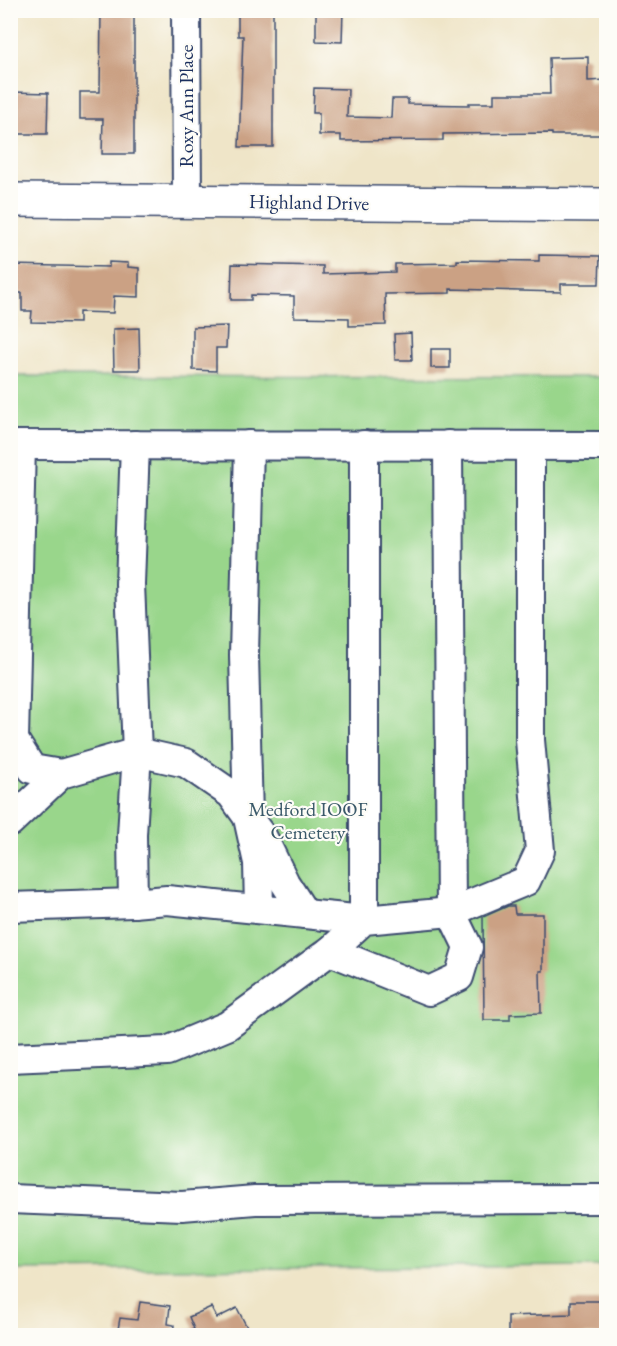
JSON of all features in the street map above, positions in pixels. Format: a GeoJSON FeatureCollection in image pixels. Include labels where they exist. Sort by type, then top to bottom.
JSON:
{"type":"FeatureCollection","features":[{"type":"Feature","properties":{"kind":"main road","name":"Highland Drive"},"geometry":{"type":"LineString","coordinates":[[10,200],[606,205]]}},
{"type":"Feature","properties":{"kind":"street","name":"Roxy Ann Place"},"geometry":{"type":"LineString","coordinates":[[186,10],[187,201]]}},
{"type":"Feature","properties":{"kind":"street"},"geometry":{"type":"LineString","coordinates":[[11,821],[17,782],[15,740],[16,445],[606,446]]}},
{"type":"Feature","properties":{"kind":"street"},"geometry":{"type":"LineString","coordinates":[[133,903],[132,835],[137,752],[130,584],[135,445]]}},
{"type":"Feature","properties":{"kind":"street"},"geometry":{"type":"LineString","coordinates":[[249,445],[244,656],[248,818],[258,863],[259,909]]}},
{"type":"Feature","properties":{"kind":"street"},"geometry":{"type":"LineString","coordinates":[[10,1058],[166,1051],[227,1026],[330,951],[364,920],[364,445]]}},
{"type":"Feature","properties":{"kind":"street"},"geometry":{"type":"LineString","coordinates":[[330,951],[429,991],[459,977],[468,947],[452,912],[448,445]]}},
{"type":"Feature","properties":{"kind":"street"},"geometry":{"type":"LineString","coordinates":[[10,907],[167,900],[364,920],[452,912],[526,881],[540,851],[530,740],[530,446]]}},
{"type":"Feature","properties":{"kind":"street"},"geometry":{"type":"LineString","coordinates":[[15,740],[32,769],[61,774],[137,752],[186,763],[231,794],[263,838],[285,884],[305,914]]}},
{"type":"Feature","properties":{"kind":"street"},"geometry":{"type":"LineString","coordinates":[[11,821],[61,774]]}},
{"type":"Feature","properties":{"kind":"street"},"geometry":{"type":"LineString","coordinates":[[10,1199],[182,1206],[255,1200],[606,1199]]}},
{"type":"Feature","properties":{"kind":"green space","name":"Medford IOOF Cemetery"},"geometry":{"type":"Polygon","coordinates":[[[10,376],[606,377],[606,1266],[11,1270],[10,376]]]}},
{"type":"Feature","properties":{"kind":"building"},"geometry":{"type":"Polygon","coordinates":[[[101,10],[134,10],[134,154],[102,154],[103,119],[80,119],[80,92],[100,92],[101,10]]]}},
{"type":"Feature","properties":{"kind":"building"},"geometry":{"type":"Polygon","coordinates":[[[238,10],[273,10],[273,147],[239,147],[243,36],[238,36],[238,10]]]}},
{"type":"Feature","properties":{"kind":"building"},"geometry":{"type":"Polygon","coordinates":[[[316,10],[343,10],[342,42],[316,41],[316,10]]]}},
{"type":"Feature","properties":{"kind":"building"},"geometry":{"type":"Polygon","coordinates":[[[588,57],[588,81],[606,80],[606,135],[443,134],[443,140],[341,141],[341,135],[319,135],[319,113],[313,113],[314,88],[348,89],[347,117],[391,118],[392,99],[408,99],[408,104],[469,105],[469,103],[494,103],[494,94],[550,94],[549,58],[588,57]]]}},
{"type":"Feature","properties":{"kind":"building"},"geometry":{"type":"Polygon","coordinates":[[[12,92],[48,93],[47,134],[10,134],[12,92]]]}},
{"type":"Feature","properties":{"kind":"building"},"geometry":{"type":"Polygon","coordinates":[[[539,255],[600,256],[599,284],[561,284],[561,292],[450,289],[450,293],[385,294],[386,325],[349,326],[349,318],[294,317],[294,296],[251,295],[251,300],[231,300],[232,264],[323,266],[323,274],[395,272],[395,264],[457,263],[457,260],[539,261],[539,255]]]}},
{"type":"Feature","properties":{"kind":"building"},"geometry":{"type":"Polygon","coordinates":[[[109,262],[128,263],[128,267],[139,268],[139,297],[114,296],[113,313],[79,312],[79,323],[31,322],[32,311],[22,311],[22,293],[10,293],[10,265],[109,267],[109,262]]]}},
{"type":"Feature","properties":{"kind":"building"},"geometry":{"type":"Polygon","coordinates":[[[227,326],[226,348],[216,348],[216,371],[193,370],[193,327],[227,326]]]}},
{"type":"Feature","properties":{"kind":"building"},"geometry":{"type":"Polygon","coordinates":[[[139,328],[140,370],[114,370],[113,329],[139,328]]]}},
{"type":"Feature","properties":{"kind":"building"},"geometry":{"type":"Polygon","coordinates":[[[411,333],[412,360],[395,360],[394,334],[411,333]]]}},
{"type":"Feature","properties":{"kind":"building"},"geometry":{"type":"Polygon","coordinates":[[[431,349],[450,349],[450,368],[431,368],[431,349]]]}},
{"type":"Feature","properties":{"kind":"building"},"geometry":{"type":"Polygon","coordinates":[[[508,906],[514,906],[515,914],[543,914],[543,971],[540,971],[541,1013],[510,1014],[510,1020],[484,1020],[483,917],[508,906]]]}},
{"type":"Feature","properties":{"kind":"building"},"geometry":{"type":"Polygon","coordinates":[[[571,1301],[606,1301],[606,1335],[508,1335],[508,1316],[571,1314],[571,1301]]]}},
{"type":"Feature","properties":{"kind":"building"},"geometry":{"type":"Polygon","coordinates":[[[140,1302],[170,1306],[168,1324],[174,1325],[173,1335],[117,1335],[120,1318],[137,1320],[140,1302]]]}},
{"type":"Feature","properties":{"kind":"building"},"geometry":{"type":"Polygon","coordinates":[[[211,1307],[217,1318],[237,1308],[251,1335],[180,1335],[194,1329],[189,1317],[211,1307]]]}}]}
